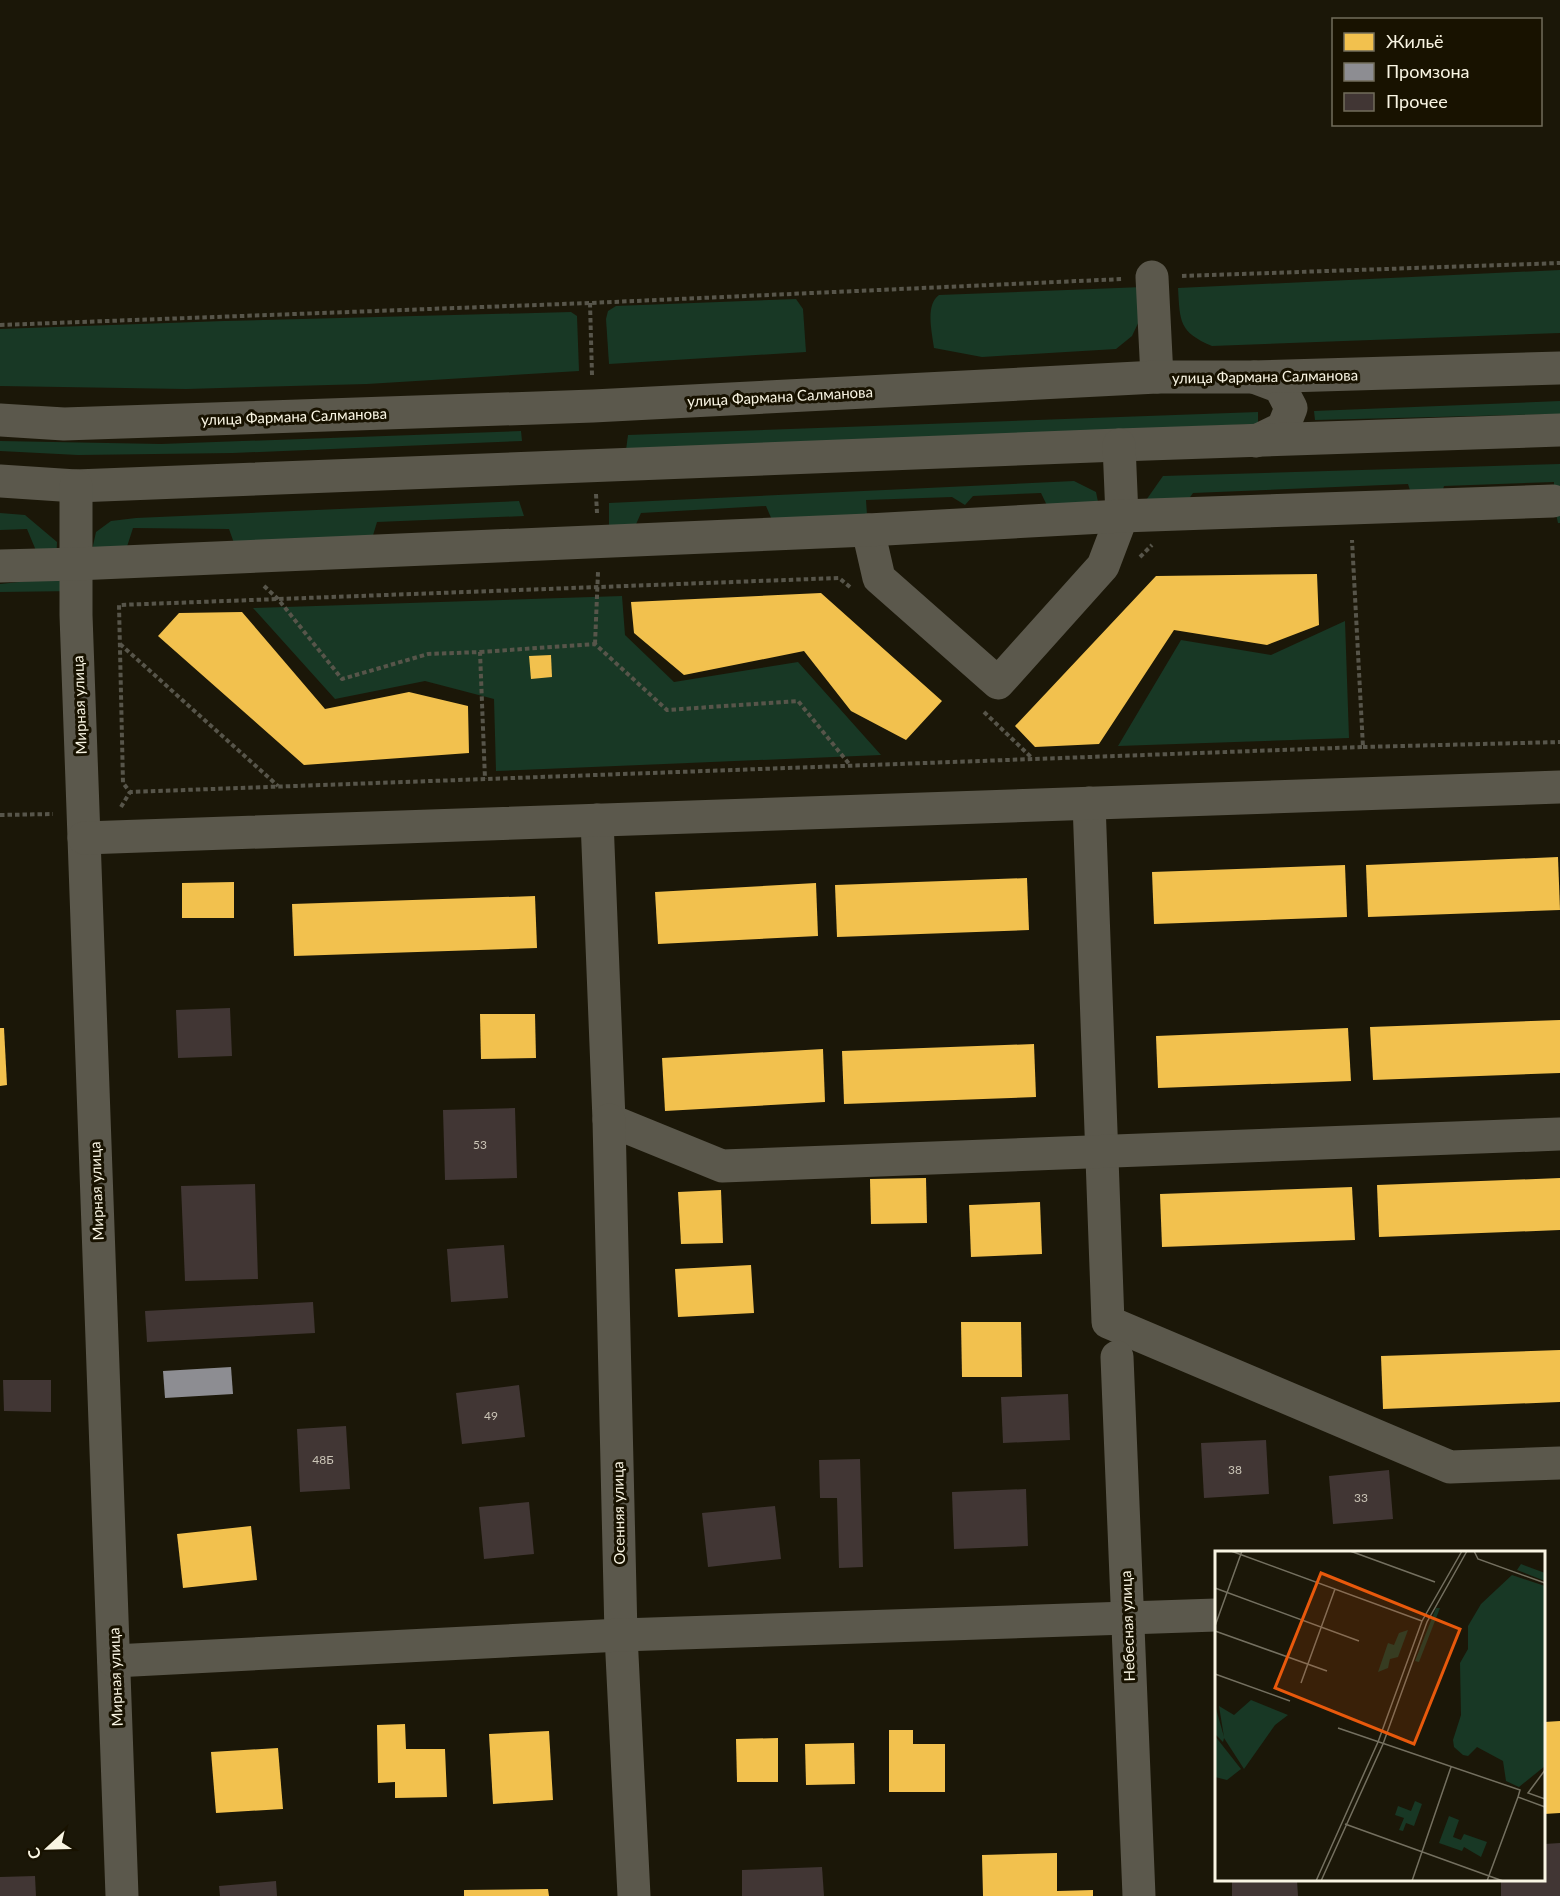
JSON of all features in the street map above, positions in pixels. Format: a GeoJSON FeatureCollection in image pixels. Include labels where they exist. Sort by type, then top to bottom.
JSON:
{"type":"FeatureCollection","features":[{"type":"Feature","properties":{"kind":"street"},"geometry":{"type":"LineString","coordinates":[[1152,277],[1156,377]]}},
{"type":"Feature","properties":{"kind":"street","name":"улица Фармана Салманова"},"geometry":{"type":"LineString","coordinates":[[0,420],[64,424],[582,406],[1156,377],[1254,378],[1560,368]]}},
{"type":"Feature","properties":{"kind":"street"},"geometry":{"type":"LineString","coordinates":[[1254,378],[1280,387],[1291,408],[1283,428],[1256,441]]}},
{"type":"Feature","properties":{"kind":"street"},"geometry":{"type":"LineString","coordinates":[[0,481],[76,486],[1560,430]]}},
{"type":"Feature","properties":{"kind":"street"},"geometry":{"type":"LineString","coordinates":[[868,530],[879,578],[998,683],[1103,566],[1122,516],[1119,445]]}},
{"type":"Feature","properties":{"kind":"street","name":"Мирная улица"},"geometry":{"type":"LineString","coordinates":[[76,486],[76,627],[122,1896]]}},
{"type":"Feature","properties":{"kind":"street"},"geometry":{"type":"LineString","coordinates":[[0,566],[868,530],[1122,516],[1553,501]]}},
{"type":"Feature","properties":{"kind":"street"},"geometry":{"type":"LineString","coordinates":[[84,838],[1560,787]]}},
{"type":"Feature","properties":{"kind":"street"},"geometry":{"type":"LineString","coordinates":[[1089,803],[1108,1322],[1450,1467],[1560,1463]]}},
{"type":"Feature","properties":{"kind":"street","name":"Осенняя улица"},"geometry":{"type":"LineString","coordinates":[[597,820],[609,1125],[621,1635],[634,1896]]}},
{"type":"Feature","properties":{"kind":"street"},"geometry":{"type":"LineString","coordinates":[[609,1125],[722,1166],[1560,1134]]}},
{"type":"Feature","properties":{"kind":"street","name":"Небесная улица"},"geometry":{"type":"LineString","coordinates":[[1117,1357],[1139,1896]]}},
{"type":"Feature","properties":{"kind":"street"},"geometry":{"type":"LineString","coordinates":[[114,1661],[621,1635],[1215,1615]]}},
{"type":"Feature","properties":{"kind":"path"},"geometry":{"type":"LineString","coordinates":[[0,325],[590,303],[1152,277],[1560,263]]}},
{"type":"Feature","properties":{"kind":"path"},"geometry":{"type":"LineString","coordinates":[[590,303],[592,384]]}},
{"type":"Feature","properties":{"kind":"path"},"geometry":{"type":"LineString","coordinates":[[1352,540],[1363,747]]}},
{"type":"Feature","properties":{"kind":"path"},"geometry":{"type":"LineString","coordinates":[[1136,561],[1152,544]]}},
{"type":"Feature","properties":{"kind":"path"},"geometry":{"type":"LineString","coordinates":[[595,644],[598,564]]}},
{"type":"Feature","properties":{"kind":"path"},"geometry":{"type":"LineString","coordinates":[[856,593],[839,578],[119,605],[123,783],[130,792],[1363,747],[1560,742]]}},
{"type":"Feature","properties":{"kind":"path"},"geometry":{"type":"LineString","coordinates":[[262,584],[278,599],[342,679],[428,654],[595,644],[667,710],[798,701],[850,765]]}},
{"type":"Feature","properties":{"kind":"path"},"geometry":{"type":"LineString","coordinates":[[120,643],[278,786]]}},
{"type":"Feature","properties":{"kind":"path"},"geometry":{"type":"LineString","coordinates":[[480,652],[485,779]]}},
{"type":"Feature","properties":{"kind":"path"},"geometry":{"type":"LineString","coordinates":[[976,704],[1032,759]]}},
{"type":"Feature","properties":{"kind":"green space"},"geometry":{"type":"Polygon","coordinates":[[[1560,270],[1560,333],[1212,346],[1193,336],[1183,324],[1178,288],[1560,270]]]}},
{"type":"Feature","properties":{"kind":"green space"},"geometry":{"type":"Polygon","coordinates":[[[1143,287],[1141,317],[1132,336],[1116,349],[982,357],[934,348],[931,312],[932,305],[939,295],[1143,287]]]}},
{"type":"Feature","properties":{"kind":"green space"},"geometry":{"type":"Polygon","coordinates":[[[796,299],[803,309],[806,352],[609,364],[606,319],[608,311],[616,306],[796,299]]]}},
{"type":"Feature","properties":{"kind":"green space"},"geometry":{"type":"Polygon","coordinates":[[[571,312],[577,316],[579,371],[367,384],[186,389],[0,386],[0,329],[571,312]]]}},
{"type":"Feature","properties":{"kind":"green space"},"geometry":{"type":"Polygon","coordinates":[[[1560,401],[1560,414],[1315,420],[1314,411],[1560,401]]]}},
{"type":"Feature","properties":{"kind":"green space"},"geometry":{"type":"Polygon","coordinates":[[[1258,412],[1258,424],[626,450],[628,435],[1258,412]]]}},
{"type":"Feature","properties":{"kind":"green space"},"geometry":{"type":"Polygon","coordinates":[[[521,431],[522,441],[233,453],[78,455],[0,451],[0,441],[161,444],[521,431]]]}},
{"type":"Feature","properties":{"kind":"green space"},"geometry":{"type":"Polygon","coordinates":[[[1560,464],[1560,523],[1558,523],[1553,501],[1554,482],[1444,486],[1438,506],[1415,506],[1408,484],[1193,493],[1178,514],[1135,516],[1163,476],[1560,464]]]}},
{"type":"Feature","properties":{"kind":"green space"},"geometry":{"type":"Polygon","coordinates":[[[1074,481],[1096,492],[1101,517],[1054,520],[1041,493],[973,496],[965,505],[952,497],[866,500],[868,530],[778,534],[766,506],[641,513],[629,540],[609,541],[609,503],[1074,481]]]}},
{"type":"Feature","properties":{"kind":"green space"},"geometry":{"type":"Polygon","coordinates":[[[519,501],[524,516],[377,522],[368,552],[239,557],[229,529],[133,528],[122,562],[89,564],[96,532],[111,521],[519,501]]]}},
{"type":"Feature","properties":{"kind":"green space"},"geometry":{"type":"Polygon","coordinates":[[[0,513],[25,515],[57,542],[56,565],[42,565],[27,529],[0,530],[0,513]]]}},
{"type":"Feature","properties":{"kind":"green space"},"geometry":{"type":"Polygon","coordinates":[[[76,576],[76,591],[0,592],[0,584],[76,576]]]}},
{"type":"Feature","properties":{"kind":"green space"},"geometry":{"type":"Polygon","coordinates":[[[622,596],[625,635],[674,682],[798,662],[881,755],[496,771],[494,699],[425,681],[335,699],[253,608],[622,596]]]}},
{"type":"Feature","properties":{"kind":"green space"},"geometry":{"type":"Polygon","coordinates":[[[1345,621],[1349,738],[1118,746],[1181,640],[1271,655],[1345,621]]]}},
{"type":"Feature","properties":{"kind":"building: Жильё"},"geometry":{"type":"Polygon","coordinates":[[[1317,574],[1319,625],[1267,645],[1174,630],[1099,744],[1035,747],[1015,726],[1156,576],[1317,574]]]}},
{"type":"Feature","properties":{"kind":"building: Жильё"},"geometry":{"type":"Polygon","coordinates":[[[821,593],[942,701],[906,740],[851,711],[804,651],[684,675],[634,633],[631,602],[821,593]]]}},
{"type":"Feature","properties":{"kind":"building: Жильё"},"geometry":{"type":"Polygon","coordinates":[[[242,612],[325,709],[409,692],[468,706],[469,753],[304,765],[158,636],[179,613],[242,612]]]}},
{"type":"Feature","properties":{"kind":"building: Жильё"},"geometry":{"type":"Polygon","coordinates":[[[551,655],[552,677],[531,679],[529,656],[551,655]]]}},
{"type":"Feature","properties":{"kind":"building: Жильё"},"geometry":{"type":"Polygon","coordinates":[[[1558,857],[1560,910],[1368,917],[1366,865],[1558,857]]]}},
{"type":"Feature","properties":{"kind":"building: Жильё"},"geometry":{"type":"Polygon","coordinates":[[[1345,865],[1347,917],[1154,924],[1152,872],[1345,865]]]}},
{"type":"Feature","properties":{"kind":"building: Жильё"},"geometry":{"type":"Polygon","coordinates":[[[1027,878],[1029,930],[837,937],[835,885],[1027,878]]]}},
{"type":"Feature","properties":{"kind":"building: Жильё"},"geometry":{"type":"Polygon","coordinates":[[[234,882],[234,918],[182,918],[182,883],[234,882]]]}},
{"type":"Feature","properties":{"kind":"building: Жильё"},"geometry":{"type":"Polygon","coordinates":[[[816,883],[818,936],[658,944],[655,892],[816,883]]]}},
{"type":"Feature","properties":{"kind":"building: Жильё"},"geometry":{"type":"Polygon","coordinates":[[[535,896],[537,948],[294,956],[292,904],[535,896]]]}},
{"type":"Feature","properties":{"kind":"building: Жильё"},"geometry":{"type":"Polygon","coordinates":[[[480,1014],[535,1014],[536,1058],[481,1059],[480,1014]]]}},
{"type":"Feature","properties":{"kind":"building: Жильё"},"geometry":{"type":"Polygon","coordinates":[[[1560,1020],[1560,1073],[1373,1080],[1370,1027],[1560,1020]]]}},
{"type":"Feature","properties":{"kind":"building: Жильё"},"geometry":{"type":"Polygon","coordinates":[[[0,1028],[4,1028],[7,1085],[0,1086],[0,1028]]]}},
{"type":"Feature","properties":{"kind":"building: Жильё"},"geometry":{"type":"Polygon","coordinates":[[[1348,1028],[1351,1081],[1158,1088],[1156,1036],[1348,1028]]]}},
{"type":"Feature","properties":{"kind":"building: Жильё"},"geometry":{"type":"Polygon","coordinates":[[[1034,1044],[1036,1097],[844,1104],[842,1051],[1034,1044]]]}},
{"type":"Feature","properties":{"kind":"building: Жильё"},"geometry":{"type":"Polygon","coordinates":[[[823,1049],[825,1102],[665,1111],[662,1058],[823,1049]]]}},
{"type":"Feature","properties":{"kind":"building: Жильё"},"geometry":{"type":"Polygon","coordinates":[[[926,1178],[927,1223],[871,1224],[870,1179],[926,1178]]]}},
{"type":"Feature","properties":{"kind":"building: Жильё"},"geometry":{"type":"Polygon","coordinates":[[[1560,1178],[1560,1230],[1379,1237],[1377,1185],[1560,1178]]]}},
{"type":"Feature","properties":{"kind":"building: Жильё"},"geometry":{"type":"Polygon","coordinates":[[[1352,1187],[1355,1240],[1162,1247],[1160,1194],[1352,1187]]]}},
{"type":"Feature","properties":{"kind":"building: Жильё"},"geometry":{"type":"Polygon","coordinates":[[[721,1190],[723,1243],[681,1244],[678,1192],[721,1190]]]}},
{"type":"Feature","properties":{"kind":"building: Жильё"},"geometry":{"type":"Polygon","coordinates":[[[1040,1202],[1042,1254],[971,1257],[969,1205],[1040,1202]]]}},
{"type":"Feature","properties":{"kind":"building: Жильё"},"geometry":{"type":"Polygon","coordinates":[[[751,1265],[754,1313],[678,1317],[675,1269],[751,1265]]]}},
{"type":"Feature","properties":{"kind":"building: Жильё"},"geometry":{"type":"Polygon","coordinates":[[[961,1322],[1021,1322],[1022,1377],[962,1377],[961,1322]]]}},
{"type":"Feature","properties":{"kind":"building: Жильё"},"geometry":{"type":"Polygon","coordinates":[[[1560,1350],[1560,1402],[1383,1409],[1381,1356],[1560,1350]]]}},
{"type":"Feature","properties":{"kind":"building: Жильё"},"geometry":{"type":"Polygon","coordinates":[[[251,1526],[257,1580],[183,1588],[177,1534],[251,1526]]]}},
{"type":"Feature","properties":{"kind":"building: Жильё"},"geometry":{"type":"Polygon","coordinates":[[[1560,1721],[1560,1813],[1545,1814],[1545,1722],[1560,1721]]]}},
{"type":"Feature","properties":{"kind":"building: Жильё"},"geometry":{"type":"Polygon","coordinates":[[[405,1724],[406,1749],[445,1749],[447,1797],[395,1798],[395,1782],[378,1783],[377,1725],[405,1724]]]}},
{"type":"Feature","properties":{"kind":"building: Жильё"},"geometry":{"type":"Polygon","coordinates":[[[889,1730],[913,1730],[913,1744],[945,1744],[945,1792],[889,1792],[889,1730]]]}},
{"type":"Feature","properties":{"kind":"building: Жильё"},"geometry":{"type":"Polygon","coordinates":[[[549,1731],[553,1800],[493,1804],[489,1734],[549,1731]]]}},
{"type":"Feature","properties":{"kind":"building: Жильё"},"geometry":{"type":"Polygon","coordinates":[[[778,1738],[778,1782],[737,1782],[736,1739],[778,1738]]]}},
{"type":"Feature","properties":{"kind":"building: Жильё"},"geometry":{"type":"Polygon","coordinates":[[[854,1743],[855,1784],[806,1785],[805,1744],[854,1743]]]}},
{"type":"Feature","properties":{"kind":"building: Жильё"},"geometry":{"type":"Polygon","coordinates":[[[278,1748],[283,1809],[216,1813],[211,1752],[278,1748]]]}},
{"type":"Feature","properties":{"kind":"building: Жильё"},"geometry":{"type":"Polygon","coordinates":[[[1057,1853],[1057,1891],[1093,1890],[1093,1896],[983,1896],[982,1855],[1057,1853]]]}},
{"type":"Feature","properties":{"kind":"building: Жильё"},"geometry":{"type":"Polygon","coordinates":[[[548,1889],[549,1896],[464,1896],[464,1890],[548,1889]]]}},
{"type":"Feature","properties":{"kind":"building: Промзона"},"geometry":{"type":"Polygon","coordinates":[[[231,1367],[233,1394],[165,1398],[163,1371],[231,1367]]]}},
{"type":"Feature","properties":{"kind":"building: Прочее"},"geometry":{"type":"Polygon","coordinates":[[[230,1008],[232,1056],[178,1058],[176,1010],[230,1008]]]}},
{"type":"Feature","properties":{"kind":"building: Прочее"},"geometry":{"type":"Polygon","coordinates":[[[515,1108],[517,1178],[445,1180],[443,1110],[515,1108]]]}},
{"type":"Feature","properties":{"kind":"building: Прочее"},"geometry":{"type":"Polygon","coordinates":[[[255,1184],[258,1279],[185,1281],[181,1186],[255,1184]]]}},
{"type":"Feature","properties":{"kind":"building: Прочее"},"geometry":{"type":"Polygon","coordinates":[[[504,1245],[508,1298],[451,1302],[447,1249],[504,1245]]]}},
{"type":"Feature","properties":{"kind":"building: Прочее"},"geometry":{"type":"Polygon","coordinates":[[[313,1302],[315,1333],[147,1342],[145,1311],[313,1302]]]}},
{"type":"Feature","properties":{"kind":"building: Прочее"},"geometry":{"type":"Polygon","coordinates":[[[3,1380],[51,1380],[51,1412],[4,1411],[3,1380]]]}},
{"type":"Feature","properties":{"kind":"building: Прочее"},"geometry":{"type":"Polygon","coordinates":[[[519,1385],[525,1437],[462,1444],[456,1393],[519,1385]]]}},
{"type":"Feature","properties":{"kind":"building: Прочее"},"geometry":{"type":"Polygon","coordinates":[[[1068,1394],[1070,1440],[1003,1443],[1001,1397],[1068,1394]]]}},
{"type":"Feature","properties":{"kind":"building: Прочее"},"geometry":{"type":"Polygon","coordinates":[[[346,1426],[350,1489],[300,1492],[297,1429],[346,1426]]]}},
{"type":"Feature","properties":{"kind":"building: Прочее"},"geometry":{"type":"Polygon","coordinates":[[[1266,1440],[1269,1494],[1204,1498],[1201,1443],[1266,1440]]]}},
{"type":"Feature","properties":{"kind":"building: Прочее"},"geometry":{"type":"Polygon","coordinates":[[[860,1459],[863,1567],[839,1568],[837,1498],[820,1498],[819,1460],[860,1459]]]}},
{"type":"Feature","properties":{"kind":"building: Прочее"},"geometry":{"type":"Polygon","coordinates":[[[1389,1470],[1393,1519],[1333,1524],[1329,1476],[1389,1470]]]}},
{"type":"Feature","properties":{"kind":"building: Прочее"},"geometry":{"type":"Polygon","coordinates":[[[1026,1489],[1028,1546],[954,1549],[952,1492],[1026,1489]]]}},
{"type":"Feature","properties":{"kind":"building: Прочее"},"geometry":{"type":"Polygon","coordinates":[[[529,1502],[534,1554],[484,1559],[479,1507],[529,1502]]]}},
{"type":"Feature","properties":{"kind":"building: Прочее"},"geometry":{"type":"Polygon","coordinates":[[[775,1506],[781,1559],[708,1567],[702,1513],[775,1506]]]}},
{"type":"Feature","properties":{"kind":"building: Прочее"},"geometry":{"type":"Polygon","coordinates":[[[1560,1843],[1560,1896],[1501,1896],[1501,1881],[1545,1881],[1545,1844],[1560,1843]]]}},
{"type":"Feature","properties":{"kind":"building: Прочее"},"geometry":{"type":"Polygon","coordinates":[[[822,1867],[824,1896],[742,1896],[742,1870],[822,1867]]]}},
{"type":"Feature","properties":{"kind":"building: Прочее"},"geometry":{"type":"Polygon","coordinates":[[[35,1876],[36,1896],[0,1896],[0,1877],[35,1876]]]}},
{"type":"Feature","properties":{"kind":"building: Прочее"},"geometry":{"type":"Polygon","coordinates":[[[276,1881],[277,1896],[220,1896],[219,1886],[276,1881]]]}},
{"type":"Feature","properties":{"kind":"building: Прочее"},"geometry":{"type":"Polygon","coordinates":[[[1232,1881],[1297,1881],[1298,1896],[1232,1896],[1232,1881]]]}}]}
